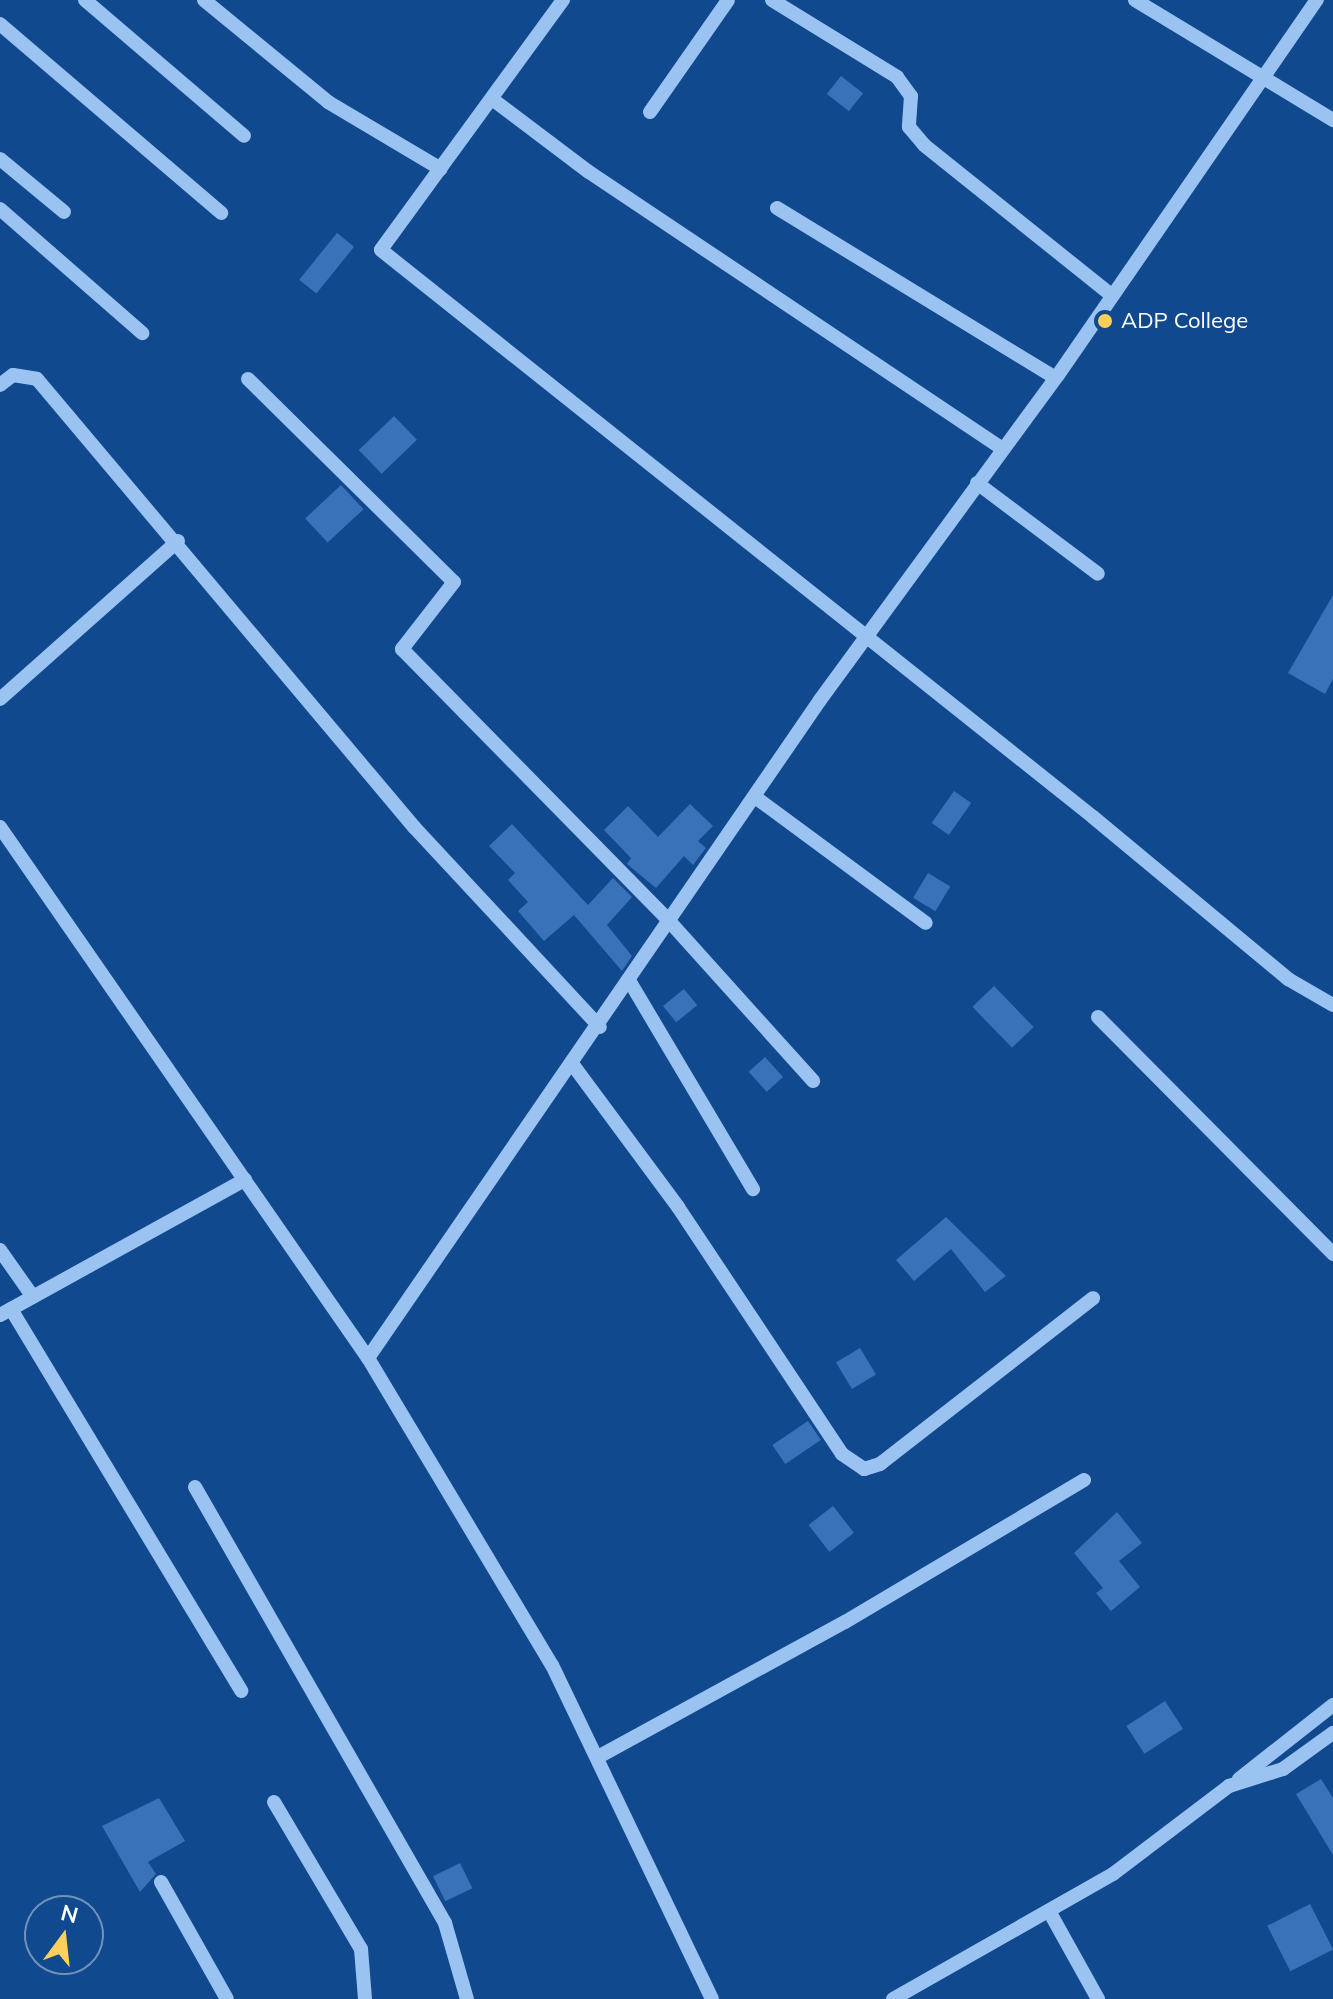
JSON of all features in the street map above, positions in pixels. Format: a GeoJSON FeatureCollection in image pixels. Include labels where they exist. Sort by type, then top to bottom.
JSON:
{"type":"FeatureCollection","features":[{"type":"Feature","properties":{"kind":"street"},"geometry":{"type":"LineString","coordinates":[[85,0],[244,136]]}},
{"type":"Feature","properties":{"kind":"street"},"geometry":{"type":"LineString","coordinates":[[204,0],[328,102],[441,169]]}},
{"type":"Feature","properties":{"kind":"street"},"geometry":{"type":"LineString","coordinates":[[563,0],[381,250],[866,636],[1288,979],[1333,1005]]}},
{"type":"Feature","properties":{"kind":"street"},"geometry":{"type":"LineString","coordinates":[[650,112],[728,0]]}},
{"type":"Feature","properties":{"kind":"street"},"geometry":{"type":"LineString","coordinates":[[772,0],[897,77],[911,96],[909,127],[924,145],[1111,295]]}},
{"type":"Feature","properties":{"kind":"street"},"geometry":{"type":"LineString","coordinates":[[1135,0],[1333,120]]}},
{"type":"Feature","properties":{"kind":"street"},"geometry":{"type":"LineString","coordinates":[[368,1358],[600,1027],[866,636],[1055,378],[1317,0]]}},
{"type":"Feature","properties":{"kind":"street"},"geometry":{"type":"LineString","coordinates":[[0,24],[221,213]]}},
{"type":"Feature","properties":{"kind":"street"},"geometry":{"type":"LineString","coordinates":[[492,99],[589,172],[1002,449]]}},
{"type":"Feature","properties":{"kind":"street"},"geometry":{"type":"LineString","coordinates":[[0,159],[64,212]]}},
{"type":"Feature","properties":{"kind":"street"},"geometry":{"type":"LineString","coordinates":[[777,208],[1055,378]]}},
{"type":"Feature","properties":{"kind":"street"},"geometry":{"type":"LineString","coordinates":[[0,209],[142,333]]}},
{"type":"Feature","properties":{"kind":"street"},"geometry":{"type":"LineString","coordinates":[[0,385],[13,375],[37,379],[178,541],[414,827],[600,1027]]}},
{"type":"Feature","properties":{"kind":"street"},"geometry":{"type":"LineString","coordinates":[[248,379],[454,582],[402,649],[670,922],[813,1081]]}},
{"type":"Feature","properties":{"kind":"street"},"geometry":{"type":"LineString","coordinates":[[977,483],[1098,574]]}},
{"type":"Feature","properties":{"kind":"street"},"geometry":{"type":"LineString","coordinates":[[0,699],[178,541]]}},
{"type":"Feature","properties":{"kind":"street"},"geometry":{"type":"LineString","coordinates":[[755,797],[926,923]]}},
{"type":"Feature","properties":{"kind":"street"},"geometry":{"type":"LineString","coordinates":[[0,827],[368,1358],[552,1665],[712,1999]]}},
{"type":"Feature","properties":{"kind":"street"},"geometry":{"type":"LineString","coordinates":[[630,982],[753,1189]]}},
{"type":"Feature","properties":{"kind":"street"},"geometry":{"type":"LineString","coordinates":[[1098,1017],[1333,1254]]}},
{"type":"Feature","properties":{"kind":"street"},"geometry":{"type":"LineString","coordinates":[[573,1065],[678,1207],[842,1454],[864,1469],[880,1464],[1093,1298]]}},
{"type":"Feature","properties":{"kind":"street"},"geometry":{"type":"LineString","coordinates":[[241,1691],[5,1312],[245,1180]]}},
{"type":"Feature","properties":{"kind":"street"},"geometry":{"type":"LineString","coordinates":[[0,1250],[33,1297]]}},
{"type":"Feature","properties":{"kind":"street"},"geometry":{"type":"LineString","coordinates":[[598,1757],[845,1622],[1084,1480]]}},
{"type":"Feature","properties":{"kind":"street"},"geometry":{"type":"LineString","coordinates":[[195,1487],[439,1911],[459,1958],[467,1999]]}},
{"type":"Feature","properties":{"kind":"street"},"geometry":{"type":"LineString","coordinates":[[893,1999],[1113,1874],[1333,1705]]}},
{"type":"Feature","properties":{"kind":"street"},"geometry":{"type":"LineString","coordinates":[[1229,1786],[1283,1769],[1333,1733]]}},
{"type":"Feature","properties":{"kind":"street"},"geometry":{"type":"LineString","coordinates":[[274,1802],[361,1949],[365,1999]]}},
{"type":"Feature","properties":{"kind":"street"},"geometry":{"type":"LineString","coordinates":[[161,1882],[227,1999]]}},
{"type":"Feature","properties":{"kind":"street"},"geometry":{"type":"LineString","coordinates":[[1049,1911],[1098,1999]]}},
{"type":"Feature","properties":{"kind":"building"},"geometry":{"type":"Polygon","coordinates":[[[841,76],[863,93],[849,111],[827,94],[841,76]]]}},
{"type":"Feature","properties":{"kind":"building"},"geometry":{"type":"Polygon","coordinates":[[[337,233],[354,247],[316,293],[299,280],[337,233]]]}},
{"type":"Feature","properties":{"kind":"building"},"geometry":{"type":"Polygon","coordinates":[[[394,416],[417,440],[382,474],[359,450],[394,416]]]}},
{"type":"Feature","properties":{"kind":"building"},"geometry":{"type":"Polygon","coordinates":[[[341,485],[364,509],[328,543],[305,518],[341,485]]]}},
{"type":"Feature","properties":{"kind":"building"},"geometry":{"type":"Polygon","coordinates":[[[1333,595],[1333,679],[1325,694],[1288,673],[1333,595]]]}},
{"type":"Feature","properties":{"kind":"building"},"geometry":{"type":"Polygon","coordinates":[[[954,791],[971,803],[949,835],[932,823],[954,791]]]}},
{"type":"Feature","properties":{"kind":"building"},"geometry":{"type":"Polygon","coordinates":[[[690,804],[713,826],[698,841],[706,848],[693,865],[684,856],[656,888],[627,864],[631,858],[604,830],[628,806],[658,837],[690,804]]]}},
{"type":"Feature","properties":{"kind":"building"},"geometry":{"type":"Polygon","coordinates":[[[512,824],[588,905],[613,878],[632,897],[607,925],[632,956],[622,971],[574,915],[544,941],[518,911],[528,902],[508,880],[515,873],[489,846],[512,824]]]}},
{"type":"Feature","properties":{"kind":"building"},"geometry":{"type":"Polygon","coordinates":[[[928,873],[950,886],[935,911],[913,898],[928,873]]]}},
{"type":"Feature","properties":{"kind":"building"},"geometry":{"type":"Polygon","coordinates":[[[994,986],[1034,1027],[1012,1048],[972,1007],[994,986]]]}},
{"type":"Feature","properties":{"kind":"building"},"geometry":{"type":"Polygon","coordinates":[[[684,989],[697,1005],[676,1022],[663,1006],[684,989]]]}},
{"type":"Feature","properties":{"kind":"building"},"geometry":{"type":"Polygon","coordinates":[[[765,1057],[783,1077],[767,1092],[749,1072],[765,1057]]]}},
{"type":"Feature","properties":{"kind":"building"},"geometry":{"type":"Polygon","coordinates":[[[946,1217],[1006,1276],[985,1292],[951,1249],[914,1281],[896,1260],[946,1217]]]}},
{"type":"Feature","properties":{"kind":"building"},"geometry":{"type":"Polygon","coordinates":[[[860,1348],[876,1375],[852,1389],[836,1362],[860,1348]]]}},
{"type":"Feature","properties":{"kind":"building"},"geometry":{"type":"Polygon","coordinates":[[[808,1421],[821,1440],[785,1464],[772,1445],[808,1421]]]}},
{"type":"Feature","properties":{"kind":"building"},"geometry":{"type":"Polygon","coordinates":[[[833,1506],[854,1533],[830,1552],[809,1525],[833,1506]]]}},
{"type":"Feature","properties":{"kind":"building"},"geometry":{"type":"Polygon","coordinates":[[[1117,1512],[1142,1543],[1119,1561],[1140,1587],[1111,1611],[1096,1593],[1103,1588],[1074,1553],[1117,1512]]]}},
{"type":"Feature","properties":{"kind":"building"},"geometry":{"type":"Polygon","coordinates":[[[1165,1701],[1183,1729],[1144,1754],[1126,1726],[1165,1701]]]}},
{"type":"Feature","properties":{"kind":"building"},"geometry":{"type":"Polygon","coordinates":[[[1321,1779],[1333,1798],[1333,1855],[1296,1794],[1321,1779]]]}},
{"type":"Feature","properties":{"kind":"building"},"geometry":{"type":"Polygon","coordinates":[[[159,1798],[185,1841],[148,1862],[156,1874],[140,1892],[102,1826],[159,1798]]]}},
{"type":"Feature","properties":{"kind":"building"},"geometry":{"type":"Polygon","coordinates":[[[460,1863],[472,1888],[445,1901],[433,1876],[460,1863]]]}},
{"type":"Feature","properties":{"kind":"building"},"geometry":{"type":"Polygon","coordinates":[[[1310,1904],[1333,1950],[1290,1971],[1267,1926],[1310,1904]]]}},
{"type":"Feature","properties":{"kind":"place","name":"ADP College"},"geometry":{"type":"Point","coordinates":[1105,321]}}]}
